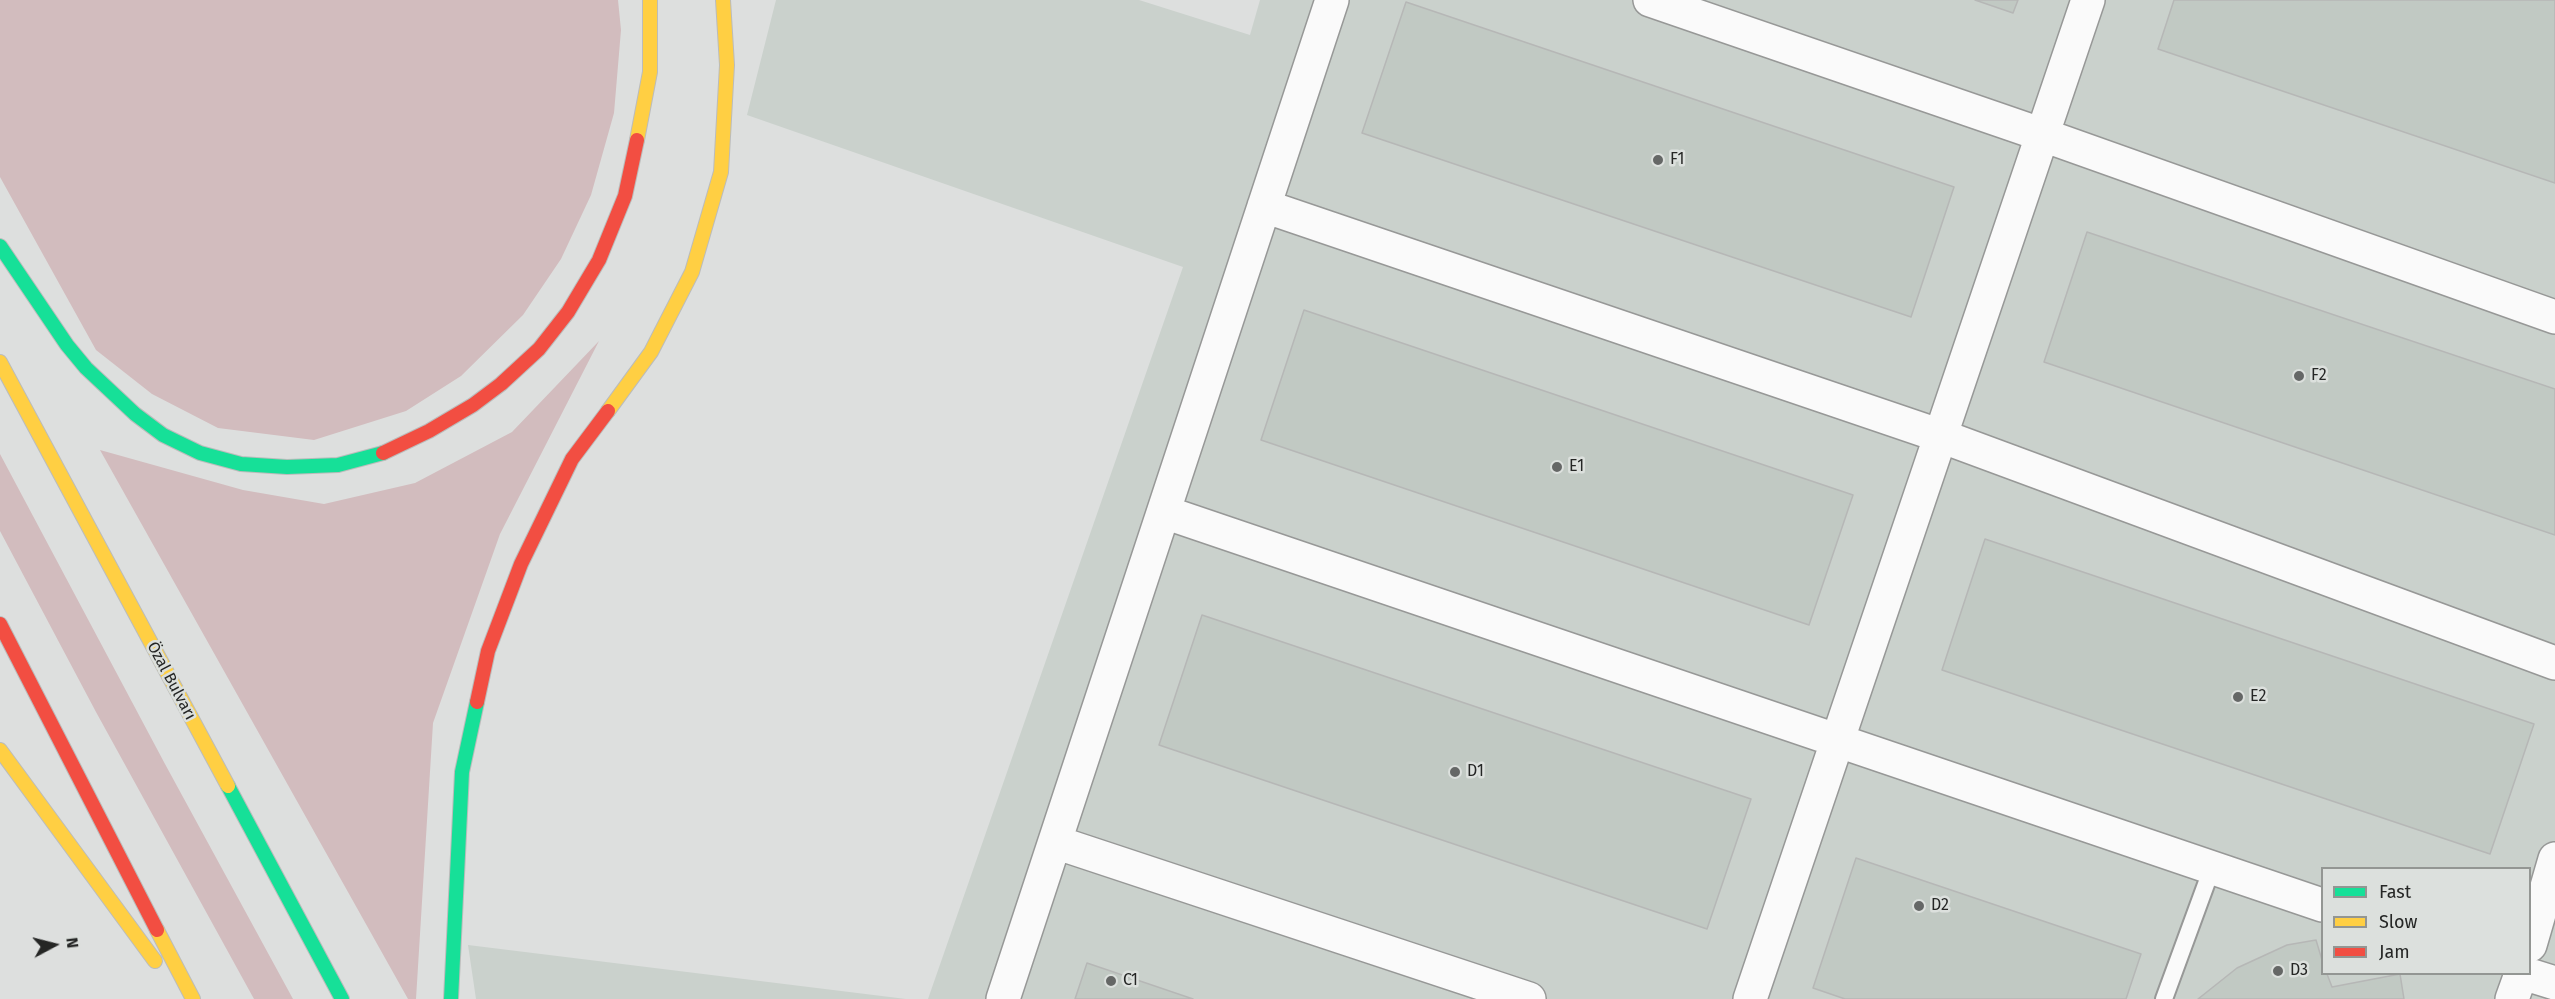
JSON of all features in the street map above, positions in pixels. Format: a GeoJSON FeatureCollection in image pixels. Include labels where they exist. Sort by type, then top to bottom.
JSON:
{"type":"FeatureCollection","features":[{"type":"Feature","properties":{"kind":"highway"},"geometry":{"type":"LineString","coordinates":[[0,246],[67,345],[86,368],[135,414],[163,435],[200,453],[241,464],[287,467],[338,465],[385,453],[473,405],[501,384],[539,349],[568,312],[599,260],[625,196],[637,142],[650,72],[650,0]]}},
{"type":"Feature","properties":{"kind":"highway"},"geometry":{"type":"LineString","coordinates":[[451,999],[462,772],[488,651],[521,564],[572,459],[651,352],[692,272],[721,172],[727,65],[723,0]]}},
{"type":"Feature","properties":{"kind":"highway","name":"Özal Bulvarı"},"geometry":{"type":"LineString","coordinates":[[0,362],[342,999]]}},
{"type":"Feature","properties":{"kind":"highway"},"geometry":{"type":"LineString","coordinates":[[0,624],[193,999]]}},
{"type":"Feature","properties":{"kind":"highway"},"geometry":{"type":"LineString","coordinates":[[0,750],[183,999]]}},
{"type":"Feature","properties":{"kind":"street"},"geometry":{"type":"LineString","coordinates":[[1003,999],[1332,0]]}},
{"type":"Feature","properties":{"kind":"street"},"geometry":{"type":"LineString","coordinates":[[1650,0],[2043,135],[2555,317]]}},
{"type":"Feature","properties":{"kind":"street"},"geometry":{"type":"LineString","coordinates":[[1750,999],[2088,0]]}},
{"type":"Feature","properties":{"kind":"street"},"geometry":{"type":"LineString","coordinates":[[1264,206],[1941,436],[2555,663]]}},
{"type":"Feature","properties":{"kind":"street"},"geometry":{"type":"LineString","coordinates":[[1164,512],[2321,905]]}},
{"type":"Feature","properties":{"kind":"street"},"geometry":{"type":"LineString","coordinates":[[1055,842],[1528,999]]}},
{"type":"Feature","properties":{"kind":"street"},"geometry":{"type":"LineString","coordinates":[[2531,938],[2555,859]]}},
{"type":"Feature","properties":{"kind":"street"},"geometry":{"type":"LineString","coordinates":[[2512,999],[2521,975]]}},
{"type":"Feature","properties":{"kind":"street"},"geometry":{"type":"LineString","coordinates":[[2529,975],[2555,983]]}},
{"type":"Feature","properties":{"kind":"lane"},"geometry":{"type":"LineString","coordinates":[[2164,999],[2212,868]]}},
{"type":"Feature","properties":{"kind":"shaded area"},"geometry":{"type":"Polygon","coordinates":[[[0,0],[618,0],[621,30],[614,113],[591,195],[561,259],[523,315],[461,376],[406,411],[314,440],[218,428],[152,394],[96,350],[0,177],[0,0]]]}},
{"type":"Feature","properties":{"kind":"shaded area"},"geometry":{"type":"Polygon","coordinates":[[[776,0],[1139,0],[1250,35],[1260,0],[2555,0],[2555,999],[928,999],[1183,267],[747,115],[776,0]]]}},
{"type":"Feature","properties":{"kind":"shaded area"},"geometry":{"type":"Polygon","coordinates":[[[599,341],[500,534],[433,723],[416,999],[408,999],[100,450],[243,490],[324,504],[415,483],[512,432],[599,341]]]}},
{"type":"Feature","properties":{"kind":"shaded area"},"geometry":{"type":"Polygon","coordinates":[[[0,454],[293,999],[254,999],[96,712],[0,531],[0,454]]]}},
{"type":"Feature","properties":{"kind":"shaded area"},"geometry":{"type":"Polygon","coordinates":[[[468,945],[906,999],[476,999],[468,945]]]}},
{"type":"Feature","properties":{"kind":"building"},"geometry":{"type":"Polygon","coordinates":[[[1975,0],[2018,0],[2013,13],[1975,0]]]}},
{"type":"Feature","properties":{"kind":"building"},"geometry":{"type":"Polygon","coordinates":[[[2174,0],[2555,0],[2555,183],[2158,49],[2174,0]]]}},
{"type":"Feature","properties":{"kind":"building","name":"F1"},"geometry":{"type":"Polygon","coordinates":[[[1406,2],[1954,187],[1911,317],[1362,133],[1406,2]]]}},
{"type":"Feature","properties":{"kind":"building","name":"F2"},"geometry":{"type":"Polygon","coordinates":[[[2087,232],[2555,389],[2555,535],[2044,362],[2087,232]]]}},
{"type":"Feature","properties":{"kind":"building","name":"E1"},"geometry":{"type":"Polygon","coordinates":[[[1304,310],[1853,495],[1809,625],[1261,440],[1304,310]]]}},
{"type":"Feature","properties":{"kind":"building","name":"E2"},"geometry":{"type":"Polygon","coordinates":[[[1985,539],[2534,724],[2490,854],[1942,670],[1985,539]]]}},
{"type":"Feature","properties":{"kind":"building","name":"D1"},"geometry":{"type":"Polygon","coordinates":[[[1202,615],[1751,799],[1707,929],[1159,745],[1202,615]]]}},
{"type":"Feature","properties":{"kind":"building","name":"D2"},"geometry":{"type":"Polygon","coordinates":[[[1856,858],[2141,954],[2126,999],[1845,999],[1813,988],[1856,858]]]}},
{"type":"Feature","properties":{"kind":"building","name":"D3"},"geometry":{"type":"Polygon","coordinates":[[[2316,940],[2321,957],[2321,975],[2327,975],[2332,987],[2400,975],[2404,999],[2198,999],[2237,968],[2287,945],[2316,940]]]}},
{"type":"Feature","properties":{"kind":"building","name":"C1"},"geometry":{"type":"Polygon","coordinates":[[[1087,963],[1193,999],[1075,999],[1087,963]]]}},
{"type":"Feature","properties":{"kind":"traffic: fast"},"geometry":{"type":"LineString","coordinates":[[0,246],[67,345],[86,368],[135,414],[163,435],[200,453],[241,464],[287,467],[338,465],[383,453]]}},
{"type":"Feature","properties":{"kind":"traffic: fast"},"geometry":{"type":"LineString","coordinates":[[451,999],[462,772],[477,702]]}},
{"type":"Feature","properties":{"kind":"traffic: fast"},"geometry":{"type":"LineString","coordinates":[[228,786],[342,999]]}},
{"type":"Feature","properties":{"kind":"traffic: slow"},"geometry":{"type":"LineString","coordinates":[[637,140],[650,72],[650,0]]}},
{"type":"Feature","properties":{"kind":"traffic: slow"},"geometry":{"type":"LineString","coordinates":[[608,411],[651,352],[692,272],[721,172],[727,65],[723,0]]}},
{"type":"Feature","properties":{"kind":"traffic: slow"},"geometry":{"type":"LineString","coordinates":[[0,362],[228,786]]}},
{"type":"Feature","properties":{"kind":"traffic: slow"},"geometry":{"type":"LineString","coordinates":[[0,750],[155,961]]}},
{"type":"Feature","properties":{"kind":"traffic: slow"},"geometry":{"type":"LineString","coordinates":[[157,930],[193,999]]}},
{"type":"Feature","properties":{"kind":"traffic: jam"},"geometry":{"type":"LineString","coordinates":[[383,453],[429,431],[473,405],[501,384],[539,349],[568,312],[599,260],[625,196],[637,140]]}},
{"type":"Feature","properties":{"kind":"traffic: jam"},"geometry":{"type":"LineString","coordinates":[[477,702],[488,651],[521,564],[572,459],[608,411]]}},
{"type":"Feature","properties":{"kind":"traffic: jam"},"geometry":{"type":"LineString","coordinates":[[0,624],[157,930]]}},
{"type":"Feature","properties":{"kind":"place","name":"F1"},"geometry":{"type":"Point","coordinates":[1658,160]}},
{"type":"Feature","properties":{"kind":"place","name":"F2"},"geometry":{"type":"Point","coordinates":[2299,376]}},
{"type":"Feature","properties":{"kind":"place","name":"E1"},"geometry":{"type":"Point","coordinates":[1557,467]}},
{"type":"Feature","properties":{"kind":"place","name":"E2"},"geometry":{"type":"Point","coordinates":[2238,697]}},
{"type":"Feature","properties":{"kind":"place","name":"D1"},"geometry":{"type":"Point","coordinates":[1455,772]}},
{"type":"Feature","properties":{"kind":"place","name":"D2"},"geometry":{"type":"Point","coordinates":[1919,906]}},
{"type":"Feature","properties":{"kind":"place","name":"D3"},"geometry":{"type":"Point","coordinates":[2278,971]}},
{"type":"Feature","properties":{"kind":"place","name":"C1"},"geometry":{"type":"Point","coordinates":[1111,981]}}]}
